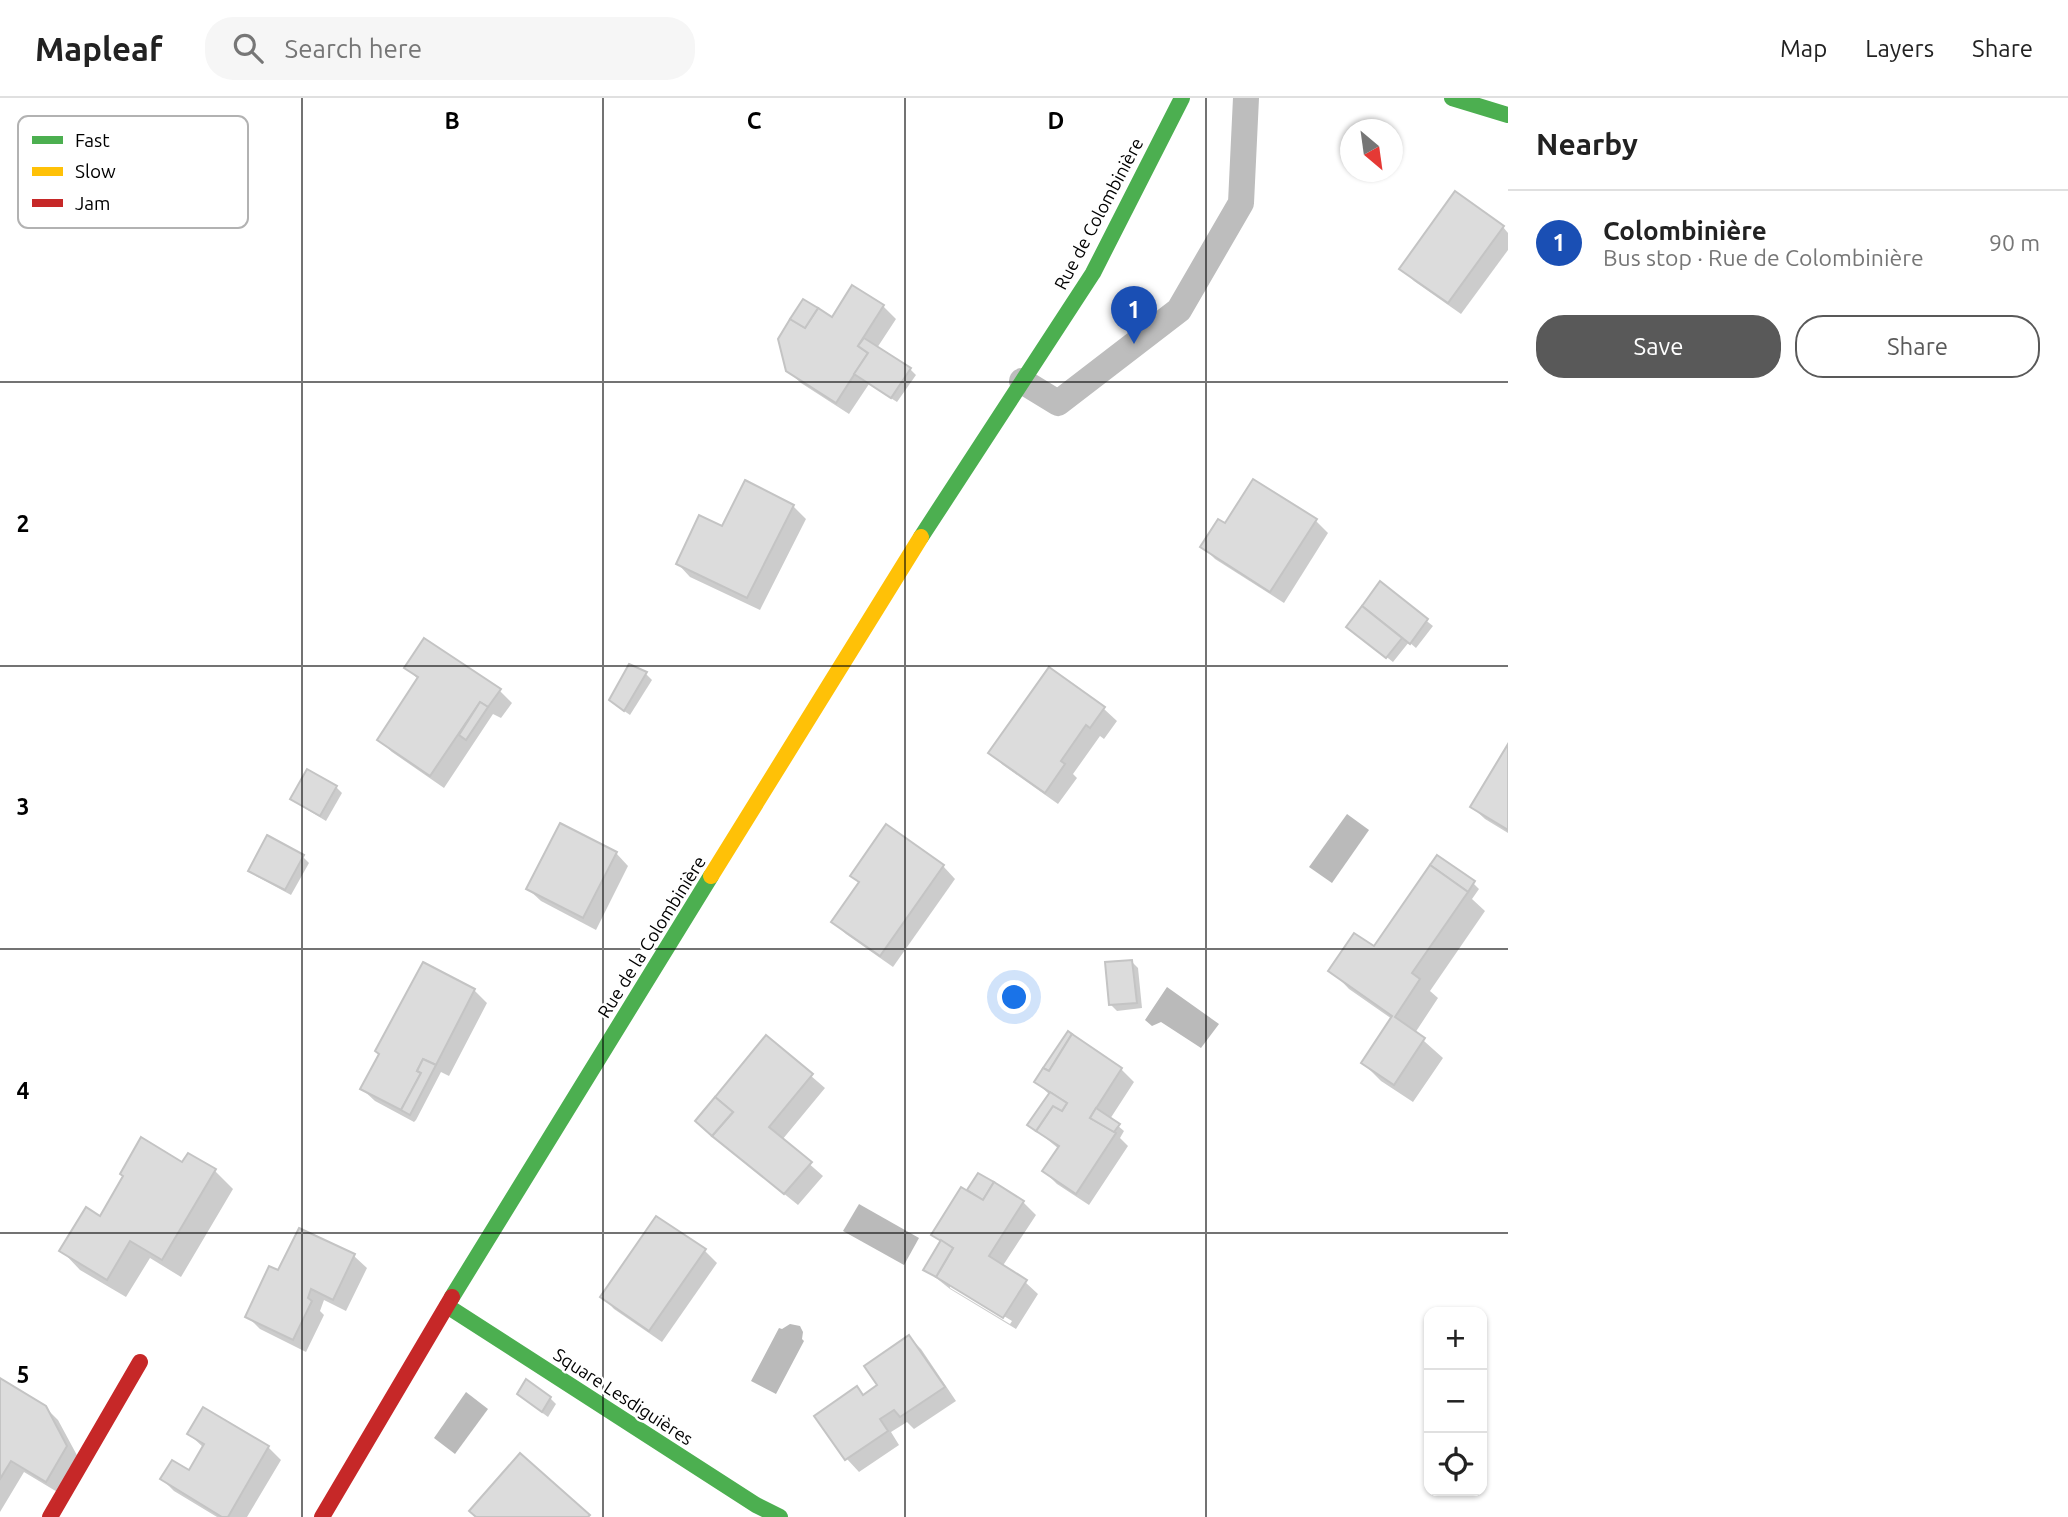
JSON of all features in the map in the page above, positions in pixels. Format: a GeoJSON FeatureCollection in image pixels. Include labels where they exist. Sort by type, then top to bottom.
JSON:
{"type":"FeatureCollection","features":[{"type":"Feature","properties":{"kind":"street","name":"Rue de Colombinière"},"geometry":{"type":"LineString","coordinates":[[1023,381],[1093,273],[1182,98]]}},
{"type":"Feature","properties":{"kind":"street"},"geometry":{"type":"LineString","coordinates":[[1452,98],[1508,115]]}},
{"type":"Feature","properties":{"kind":"street","name":"Rue de la Colombinière"},"geometry":{"type":"LineString","coordinates":[[322,1517],[447,1306],[935,514],[1023,381]]}},
{"type":"Feature","properties":{"kind":"street","name":"Square Lesdiguières"},"geometry":{"type":"LineString","coordinates":[[447,1306],[756,1505],[780,1517]]}},
{"type":"Feature","properties":{"kind":"street"},"geometry":{"type":"LineString","coordinates":[[50,1517],[140,1362]]}},
{"type":"Feature","properties":{"kind":"lane"},"geometry":{"type":"LineString","coordinates":[[1023,381],[1058,403],[1179,310],[1241,203],[1246,98]]}},
{"type":"Feature","properties":{"kind":"shaded area"},"geometry":{"type":"Polygon","coordinates":[[[1347,814],[1369,830],[1332,883],[1309,867],[1347,814]]]}},
{"type":"Feature","properties":{"kind":"shaded area"},"geometry":{"type":"Polygon","coordinates":[[[1167,987],[1219,1024],[1201,1048],[1161,1022],[1152,1026],[1145,1020],[1167,987]]]}},
{"type":"Feature","properties":{"kind":"shaded area"},"geometry":{"type":"Polygon","coordinates":[[[859,1204],[919,1238],[904,1265],[843,1231],[859,1204]]]}},
{"type":"Feature","properties":{"kind":"shaded area"},"geometry":{"type":"Polygon","coordinates":[[[790,1324],[800,1326],[804,1341],[776,1394],[751,1381],[779,1328],[790,1324]]]}},
{"type":"Feature","properties":{"kind":"shaded area"},"geometry":{"type":"Polygon","coordinates":[[[466,1392],[488,1409],[455,1454],[434,1438],[466,1392]]]}},
{"type":"Feature","properties":{"kind":"building"},"geometry":{"type":"Polygon","coordinates":[[[1455,191],[1504,226],[1448,303],[1399,269],[1455,191]]]}},
{"type":"Feature","properties":{"kind":"building"},"geometry":{"type":"Polygon","coordinates":[[[852,285],[884,305],[858,346],[868,353],[836,403],[786,371],[778,339],[790,319],[805,328],[818,308],[832,317],[852,285]]]}},
{"type":"Feature","properties":{"kind":"building"},"geometry":{"type":"Polygon","coordinates":[[[803,299],[818,308],[805,328],[790,319],[803,299]]]}},
{"type":"Feature","properties":{"kind":"building"},"geometry":{"type":"Polygon","coordinates":[[[864,338],[911,368],[891,398],[854,374],[868,353],[858,346],[864,338]]]}},
{"type":"Feature","properties":{"kind":"building"},"geometry":{"type":"Polygon","coordinates":[[[1253,479],[1317,519],[1270,592],[1200,547],[1218,519],[1225,523],[1253,479]]]}},
{"type":"Feature","properties":{"kind":"building"},"geometry":{"type":"Polygon","coordinates":[[[745,480],[794,505],[747,598],[676,564],[699,515],[722,526],[745,480]]]}},
{"type":"Feature","properties":{"kind":"building"},"geometry":{"type":"Polygon","coordinates":[[[1380,581],[1428,619],[1410,644],[1362,606],[1380,581]]]}},
{"type":"Feature","properties":{"kind":"building"},"geometry":{"type":"Polygon","coordinates":[[[1362,606],[1402,638],[1386,658],[1346,627],[1362,606]]]}},
{"type":"Feature","properties":{"kind":"building"},"geometry":{"type":"Polygon","coordinates":[[[424,638],[501,689],[488,707],[480,702],[430,776],[377,740],[418,677],[404,668],[424,638]]]}},
{"type":"Feature","properties":{"kind":"building"},"geometry":{"type":"Polygon","coordinates":[[[629,664],[647,672],[624,711],[609,700],[629,664]]]}},
{"type":"Feature","properties":{"kind":"building"},"geometry":{"type":"Polygon","coordinates":[[[1049,667],[1105,707],[1090,728],[1086,725],[1061,761],[1065,764],[1045,793],[988,753],[1049,667]]]}},
{"type":"Feature","properties":{"kind":"building"},"geometry":{"type":"Polygon","coordinates":[[[480,702],[488,707],[466,740],[459,735],[480,702]]]}},
{"type":"Feature","properties":{"kind":"building"},"geometry":{"type":"Polygon","coordinates":[[[1508,744],[1508,830],[1470,807],[1508,744]]]}},
{"type":"Feature","properties":{"kind":"building"},"geometry":{"type":"Polygon","coordinates":[[[307,769],[337,786],[320,816],[290,799],[307,769]]]}},
{"type":"Feature","properties":{"kind":"building"},"geometry":{"type":"Polygon","coordinates":[[[560,823],[617,852],[583,918],[526,889],[560,823]]]}},
{"type":"Feature","properties":{"kind":"building"},"geometry":{"type":"Polygon","coordinates":[[[886,824],[944,865],[880,956],[831,922],[859,882],[850,876],[886,824]]]}},
{"type":"Feature","properties":{"kind":"building"},"geometry":{"type":"Polygon","coordinates":[[[267,835],[304,855],[285,890],[248,871],[267,835]]]}},
{"type":"Feature","properties":{"kind":"building"},"geometry":{"type":"Polygon","coordinates":[[[1437,855],[1475,881],[1468,892],[1430,865],[1437,855]]]}},
{"type":"Feature","properties":{"kind":"building"},"geometry":{"type":"Polygon","coordinates":[[[1430,865],[1468,892],[1412,973],[1420,979],[1395,1017],[1425,1038],[1394,1085],[1361,1063],[1392,1016],[1328,971],[1354,933],[1374,946],[1430,865]]]}},
{"type":"Feature","properties":{"kind":"building"},"geometry":{"type":"Polygon","coordinates":[[[1132,960],[1137,1003],[1109,1005],[1105,962],[1132,960]]]}},
{"type":"Feature","properties":{"kind":"building"},"geometry":{"type":"Polygon","coordinates":[[[423,962],[475,989],[436,1065],[423,1059],[417,1071],[421,1073],[401,1110],[360,1089],[379,1054],[375,1051],[423,962]]]}},
{"type":"Feature","properties":{"kind":"building"},"geometry":{"type":"Polygon","coordinates":[[[1068,1031],[1072,1034],[1049,1071],[1043,1068],[1068,1031]]]}},
{"type":"Feature","properties":{"kind":"building"},"geometry":{"type":"Polygon","coordinates":[[[1072,1034],[1122,1068],[1090,1118],[1116,1133],[1076,1194],[1042,1171],[1059,1146],[1036,1131],[1053,1106],[1062,1111],[1067,1103],[1034,1082],[1043,1068],[1049,1071],[1072,1034]]]}},
{"type":"Feature","properties":{"kind":"building"},"geometry":{"type":"Polygon","coordinates":[[[766,1035],[813,1074],[769,1127],[812,1162],[784,1194],[712,1136],[733,1112],[715,1097],[766,1035]]]}},
{"type":"Feature","properties":{"kind":"building"},"geometry":{"type":"Polygon","coordinates":[[[423,1059],[436,1065],[410,1115],[401,1110],[421,1073],[417,1071],[423,1059]]]}},
{"type":"Feature","properties":{"kind":"building"},"geometry":{"type":"Polygon","coordinates":[[[1050,1092],[1067,1103],[1062,1111],[1053,1106],[1036,1131],[1027,1125],[1050,1092]]]}},
{"type":"Feature","properties":{"kind":"building"},"geometry":{"type":"Polygon","coordinates":[[[715,1097],[733,1112],[712,1136],[695,1121],[715,1097]]]}},
{"type":"Feature","properties":{"kind":"building"},"geometry":{"type":"Polygon","coordinates":[[[1096,1108],[1120,1124],[1114,1132],[1090,1118],[1096,1108]]]}},
{"type":"Feature","properties":{"kind":"building"},"geometry":{"type":"Polygon","coordinates":[[[141,1137],[182,1162],[188,1153],[216,1169],[162,1260],[130,1241],[107,1280],[59,1251],[86,1207],[100,1216],[141,1137]]]}},
{"type":"Feature","properties":{"kind":"building"},"geometry":{"type":"Polygon","coordinates":[[[978,1173],[994,1182],[983,1200],[967,1190],[978,1173]]]}},
{"type":"Feature","properties":{"kind":"building"},"geometry":{"type":"Polygon","coordinates":[[[994,1182],[1024,1201],[989,1256],[1027,1280],[1003,1318],[936,1277],[953,1248],[931,1235],[961,1187],[983,1200],[994,1182]]]}},
{"type":"Feature","properties":{"kind":"building"},"geometry":{"type":"Polygon","coordinates":[[[656,1216],[706,1249],[649,1331],[600,1297],[656,1216]]]}},
{"type":"Feature","properties":{"kind":"building"},"geometry":{"type":"Polygon","coordinates":[[[299,1228],[355,1254],[333,1300],[311,1289],[308,1298],[312,1301],[293,1340],[245,1317],[269,1266],[278,1270],[299,1228]]]}},
{"type":"Feature","properties":{"kind":"building"},"geometry":{"type":"Polygon","coordinates":[[[941,1240],[953,1248],[936,1277],[923,1270],[941,1240]]]}},
{"type":"Feature","properties":{"kind":"building"},"geometry":{"type":"Polygon","coordinates":[[[909,1335],[945,1387],[900,1417],[894,1410],[880,1419],[888,1431],[845,1460],[814,1416],[857,1386],[863,1395],[877,1385],[864,1366],[909,1335]]]}},
{"type":"Feature","properties":{"kind":"building"},"geometry":{"type":"Polygon","coordinates":[[[0,1378],[46,1406],[67,1446],[46,1482],[11,1461],[0,1479],[0,1378]]]}},
{"type":"Feature","properties":{"kind":"building"},"geometry":{"type":"Polygon","coordinates":[[[526,1379],[551,1397],[542,1412],[517,1394],[526,1379]]]}},
{"type":"Feature","properties":{"kind":"building"},"geometry":{"type":"Polygon","coordinates":[[[203,1407],[269,1446],[228,1517],[222,1517],[160,1479],[172,1460],[189,1470],[204,1444],[187,1434],[203,1407]]]}},
{"type":"Feature","properties":{"kind":"building"},"geometry":{"type":"Polygon","coordinates":[[[520,1453],[590,1515],[476,1517],[469,1511],[520,1453]]]}},
{"type":"Feature","properties":{"kind":"traffic: fast"},"geometry":{"type":"LineString","coordinates":[[921,537],[1093,273],[1182,98]]}},
{"type":"Feature","properties":{"kind":"traffic: fast"},"geometry":{"type":"LineString","coordinates":[[1452,98],[1508,115]]}},
{"type":"Feature","properties":{"kind":"traffic: fast"},"geometry":{"type":"LineString","coordinates":[[452,1297],[711,876]]}},
{"type":"Feature","properties":{"kind":"traffic: fast"},"geometry":{"type":"LineString","coordinates":[[447,1306],[756,1505],[780,1517]]}},
{"type":"Feature","properties":{"kind":"traffic: slow"},"geometry":{"type":"LineString","coordinates":[[711,876],[921,537]]}},
{"type":"Feature","properties":{"kind":"traffic: jam"},"geometry":{"type":"LineString","coordinates":[[322,1517],[452,1297]]}},
{"type":"Feature","properties":{"kind":"traffic: jam"},"geometry":{"type":"LineString","coordinates":[[50,1517],[140,1362]]}},
{"type":"Feature","properties":{"kind":"place","name":"Colombinière"},"geometry":{"type":"Point","coordinates":[1134,344]}}]}
